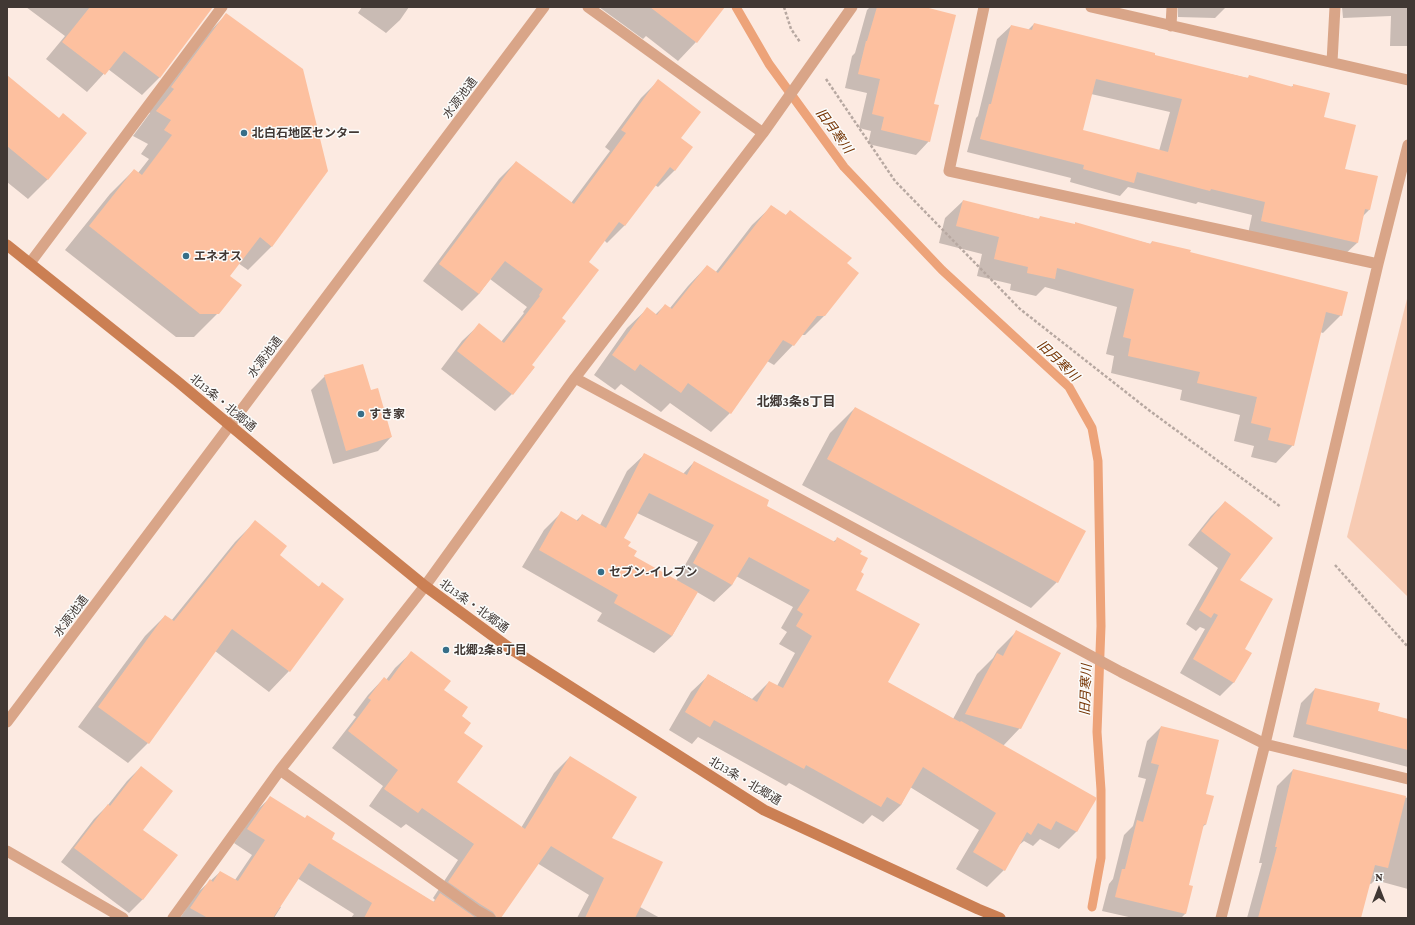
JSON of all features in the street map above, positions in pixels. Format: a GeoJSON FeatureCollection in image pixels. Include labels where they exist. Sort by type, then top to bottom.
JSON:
{"type":"FeatureCollection","features":[{"type":"Feature","properties":{"kind":"main road","name":"北13条・北郷通"},"geometry":{"type":"LineString","coordinates":[[7,245],[171,376],[424,586],[508,647],[764,810],[1000,918]]}},
{"type":"Feature","properties":{"kind":"street"},"geometry":{"type":"LineString","coordinates":[[30,263],[222,7]]}},
{"type":"Feature","properties":{"kind":"street","name":"水源池通"},"geometry":{"type":"LineString","coordinates":[[7,722],[544,7]]}},
{"type":"Feature","properties":{"kind":"street"},"geometry":{"type":"LineString","coordinates":[[588,7],[763,133]]}},
{"type":"Feature","properties":{"kind":"street"},"geometry":{"type":"LineString","coordinates":[[173,918],[280,770],[424,586],[575,378],[763,133],[852,7]]}},
{"type":"Feature","properties":{"kind":"street"},"geometry":{"type":"LineString","coordinates":[[984,7],[949,171],[1378,264]]}},
{"type":"Feature","properties":{"kind":"street"},"geometry":{"type":"LineString","coordinates":[[1091,7],[1408,80]]}},
{"type":"Feature","properties":{"kind":"street"},"geometry":{"type":"LineString","coordinates":[[1171,26],[1172,7]]}},
{"type":"Feature","properties":{"kind":"street"},"geometry":{"type":"LineString","coordinates":[[1332,62],[1335,7]]}},
{"type":"Feature","properties":{"kind":"street"},"geometry":{"type":"LineString","coordinates":[[1221,918],[1265,744],[1378,264],[1408,145]]}},
{"type":"Feature","properties":{"kind":"street"},"geometry":{"type":"LineString","coordinates":[[575,378],[1121,672],[1265,744],[1408,779]]}},
{"type":"Feature","properties":{"kind":"street"},"geometry":{"type":"LineString","coordinates":[[280,770],[476,910],[490,918]]}},
{"type":"Feature","properties":{"kind":"street"},"geometry":{"type":"LineString","coordinates":[[7,851],[122,918]]}},
{"type":"Feature","properties":{"kind":"path"},"geometry":{"type":"LineString","coordinates":[[784,7],[792,29],[810,66],[895,181],[1020,309],[1150,410],[1281,507]]}},
{"type":"Feature","properties":{"kind":"path"},"geometry":{"type":"LineString","coordinates":[[1335,565],[1408,646]]}},
{"type":"Feature","properties":{"kind":"shaded area"},"geometry":{"type":"Polygon","coordinates":[[[1408,295],[1408,597],[1347,537],[1408,295]]]}},
{"type":"Feature","properties":{"kind":"building"},"geometry":{"type":"Polygon","coordinates":[[[90,7],[213,7],[160,78],[124,51],[105,75],[62,42],[90,7]]]}},
{"type":"Feature","properties":{"kind":"building"},"geometry":{"type":"Polygon","coordinates":[[[650,7],[725,7],[697,43],[650,7]]]}},
{"type":"Feature","properties":{"kind":"building"},"geometry":{"type":"Polygon","coordinates":[[[877,7],[925,7],[956,15],[934,104],[939,105],[930,142],[881,130],[884,117],[872,114],[880,79],[858,74],[866,41],[877,7]]]}},
{"type":"Feature","properties":{"kind":"building","name":"北白石地区センター"},"geometry":{"type":"Polygon","coordinates":[[[226,13],[303,69],[328,171],[272,247],[260,237],[230,276],[242,285],[219,314],[200,314],[89,226],[134,169],[142,175],[172,135],[164,130],[171,120],[156,111],[174,89],[171,87],[226,13]]]}},
{"type":"Feature","properties":{"kind":"building"},"geometry":{"type":"Polygon","coordinates":[[[1034,23],[1248,78],[1249,75],[1293,87],[1293,84],[1330,93],[1324,117],[1356,125],[1345,169],[1378,176],[1370,210],[1365,209],[1358,243],[1261,221],[1265,202],[1211,189],[1210,191],[1137,172],[1134,183],[1083,169],[1084,165],[980,139],[989,104],[991,104],[1011,25],[1032,30],[1034,23]],[[1096,79],[1083,130],[1168,152],[1182,99],[1096,79]]]}},
{"type":"Feature","properties":{"kind":"building"},"geometry":{"type":"Polygon","coordinates":[[[7,75],[59,118],[63,113],[87,133],[48,180],[7,146],[7,75]]]}},
{"type":"Feature","properties":{"kind":"building"},"geometry":{"type":"Polygon","coordinates":[[[658,79],[701,112],[681,138],[693,147],[675,171],[670,167],[625,226],[619,222],[589,262],[599,270],[562,318],[566,321],[532,365],[535,367],[513,395],[457,351],[479,323],[504,343],[540,296],[539,295],[543,289],[505,261],[479,294],[439,264],[516,161],[574,204],[626,133],[621,130],[658,79]]]}},
{"type":"Feature","properties":{"kind":"building"},"geometry":{"type":"Polygon","coordinates":[[[963,200],[1039,219],[1040,216],[1075,224],[1075,222],[1151,244],[1152,241],[1191,250],[1190,252],[1348,292],[1342,316],[1326,312],[1294,446],[1268,440],[1271,428],[1251,423],[1257,397],[1197,383],[1200,372],[1128,356],[1131,339],[1123,337],[1134,289],[1057,268],[1055,279],[1027,273],[1028,267],[994,259],[999,237],[956,226],[963,200]]]}},
{"type":"Feature","properties":{"kind":"building"},"geometry":{"type":"Polygon","coordinates":[[[771,205],[786,215],[790,210],[852,258],[847,263],[859,273],[825,316],[817,316],[794,346],[783,340],[731,414],[688,383],[681,393],[640,364],[635,371],[612,355],[647,307],[657,315],[665,304],[672,309],[707,265],[718,273],[771,205]]]}},
{"type":"Feature","properties":{"kind":"building","name":"すき家"},"geometry":{"type":"Polygon","coordinates":[[[363,364],[371,390],[378,388],[392,437],[346,451],[324,375],[363,364]]]}},
{"type":"Feature","properties":{"kind":"building"},"geometry":{"type":"Polygon","coordinates":[[[855,407],[1086,531],[1058,583],[827,459],[855,407]]]}},
{"type":"Feature","properties":{"kind":"building"},"geometry":{"type":"Polygon","coordinates":[[[644,453],[687,475],[694,461],[769,500],[767,506],[835,542],[837,537],[862,551],[860,554],[868,558],[861,572],[864,574],[856,590],[920,624],[888,682],[960,722],[961,721],[1097,798],[1077,832],[1056,821],[1051,830],[1038,823],[1031,835],[1027,832],[1005,871],[973,852],[996,813],[923,767],[901,805],[887,797],[881,807],[806,765],[804,769],[714,720],[710,727],[685,712],[708,674],[757,702],[769,681],[783,688],[812,636],[796,626],[803,614],[797,610],[810,590],[749,557],[732,585],[693,563],[714,525],[649,493],[624,538],[631,542],[628,546],[637,551],[634,556],[698,592],[672,636],[614,603],[618,595],[539,550],[561,511],[578,521],[582,514],[606,528],[644,453]]]}},
{"type":"Feature","properties":{"kind":"building"},"geometry":{"type":"Polygon","coordinates":[[[1225,501],[1273,538],[1240,580],[1273,599],[1245,649],[1252,653],[1234,683],[1193,659],[1218,615],[1214,613],[1211,618],[1199,610],[1231,554],[1201,531],[1225,501]]]}},
{"type":"Feature","properties":{"kind":"building"},"geometry":{"type":"Polygon","coordinates":[[[255,520],[287,546],[280,555],[319,587],[322,582],[344,599],[290,672],[232,629],[149,744],[98,707],[165,615],[174,621],[255,520]]]}},
{"type":"Feature","properties":{"kind":"building"},"geometry":{"type":"Polygon","coordinates":[[[1016,630],[1061,653],[1021,729],[965,714],[997,653],[1003,656],[1016,630]]]}},
{"type":"Feature","properties":{"kind":"building"},"geometry":{"type":"Polygon","coordinates":[[[411,651],[451,681],[444,690],[468,707],[462,716],[471,723],[464,733],[483,746],[457,782],[525,829],[570,756],[637,797],[612,838],[663,862],[635,918],[585,918],[604,878],[551,846],[501,918],[497,918],[493,912],[448,882],[474,844],[422,808],[418,813],[384,789],[398,770],[348,731],[371,700],[368,698],[384,677],[389,681],[411,651]]]}},
{"type":"Feature","properties":{"kind":"building"},"geometry":{"type":"Polygon","coordinates":[[[1315,688],[1380,703],[1378,711],[1408,719],[1408,750],[1306,724],[1315,688]]]}},
{"type":"Feature","properties":{"kind":"building"},"geometry":{"type":"Polygon","coordinates":[[[1161,726],[1219,740],[1206,794],[1214,796],[1206,825],[1204,824],[1189,885],[1193,886],[1186,914],[1115,897],[1122,869],[1125,869],[1137,820],[1143,822],[1159,765],[1151,763],[1161,726]]]}},
{"type":"Feature","properties":{"kind":"building"},"geometry":{"type":"Polygon","coordinates":[[[141,766],[173,791],[143,830],[178,855],[143,900],[74,848],[108,804],[110,806],[141,766]]]}},
{"type":"Feature","properties":{"kind":"building"},"geometry":{"type":"Polygon","coordinates":[[[1293,769],[1406,796],[1388,868],[1375,865],[1361,918],[1258,918],[1277,847],[1275,847],[1293,769]]]}},
{"type":"Feature","properties":{"kind":"building"},"geometry":{"type":"Polygon","coordinates":[[[270,796],[305,818],[307,815],[335,833],[332,839],[434,902],[440,893],[476,918],[364,918],[372,903],[309,863],[273,918],[208,918],[190,908],[210,879],[213,882],[220,871],[238,881],[265,840],[247,829],[270,796]]]}},
{"type":"Feature","properties":{"kind":"waterway","name":"旧月寒川"},"geometry":{"type":"LineString","coordinates":[[736,7],[769,64],[844,167],[942,270],[1069,387],[1092,428],[1098,461],[1101,626],[1097,732],[1101,790],[1101,858],[1092,907]]}},
{"type":"Feature","properties":{"kind":"place","name":"北白石地区センター"},"geometry":{"type":"Point","coordinates":[244,133]}},
{"type":"Feature","properties":{"kind":"place","name":"エネオス"},"geometry":{"type":"Point","coordinates":[186,256]}},
{"type":"Feature","properties":{"kind":"place","name":"すき家"},"geometry":{"type":"Point","coordinates":[361,414]}},
{"type":"Feature","properties":{"kind":"place","name":"セブン-イレブン"},"geometry":{"type":"Point","coordinates":[601,572]}},
{"type":"Feature","properties":{"kind":"place","name":"北郷2条8丁目"},"geometry":{"type":"Point","coordinates":[446,650]}},
{"type":"Feature","properties":{"kind":"district","name":"北郷3条8丁目"},"geometry":{"type":"Point","coordinates":[796,402]}}]}
